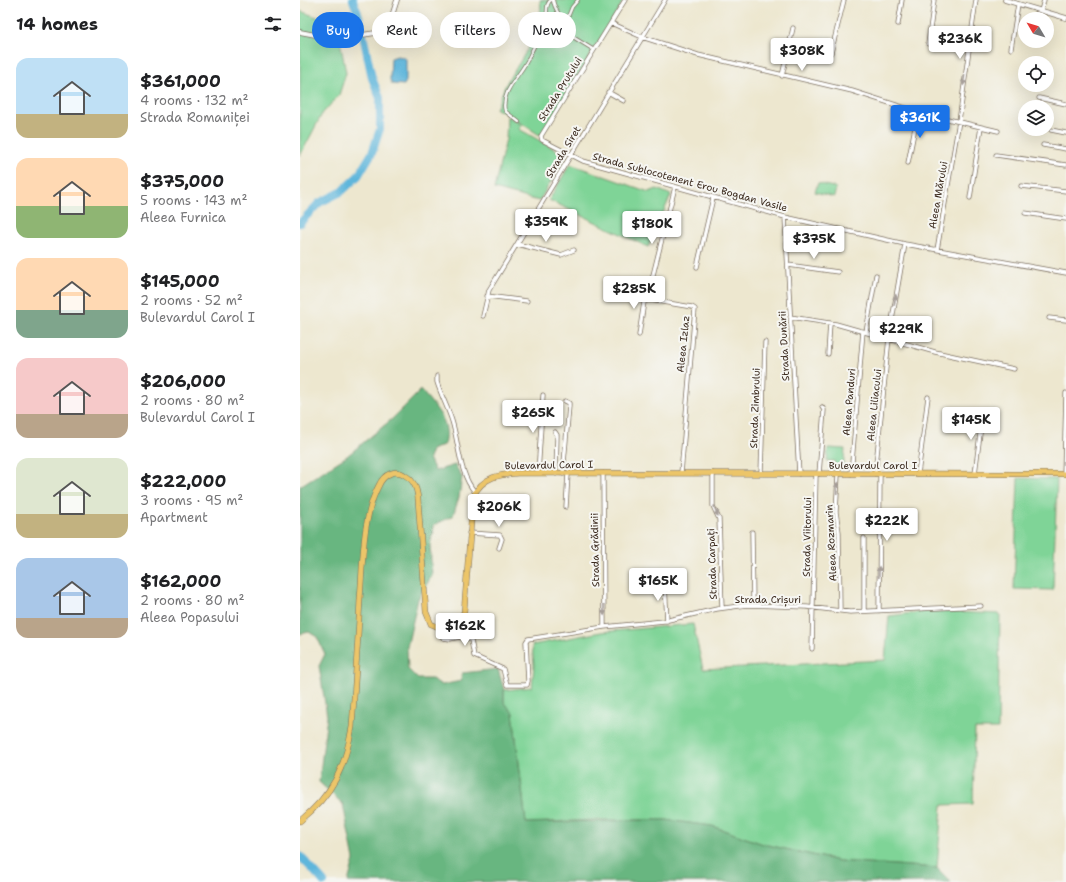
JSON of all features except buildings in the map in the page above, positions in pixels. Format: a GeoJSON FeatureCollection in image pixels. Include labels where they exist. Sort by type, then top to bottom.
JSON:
{"type":"FeatureCollection","features":[{"type":"Feature","properties":{"kind":"main road"},"geometry":{"type":"LineString","coordinates":[[302,819],[318,805],[331,789],[339,776],[347,754],[352,727],[366,533],[378,486],[384,477],[393,472],[401,473],[414,483],[417,492],[426,612],[429,621],[438,628],[448,628],[456,625],[464,612],[469,533],[472,502],[475,492]]}},
{"type":"Feature","properties":{"kind":"main road","name":"Bulevardul Carol I"},"geometry":{"type":"LineString","coordinates":[[475,492],[484,482],[496,476],[538,473],[1065,474]]}},
{"type":"Feature","properties":{"kind":"street"},"geometry":{"type":"LineString","coordinates":[[300,32],[328,39],[348,38],[382,32],[388,27],[397,0]]}},
{"type":"Feature","properties":{"kind":"street"},"geometry":{"type":"LineString","coordinates":[[570,12],[578,0]]}},
{"type":"Feature","properties":{"kind":"street","name":"Strada Siret"},"geometry":{"type":"LineString","coordinates":[[483,316],[487,296],[570,155],[665,0]]}},
{"type":"Feature","properties":{"kind":"street"},"geometry":{"type":"LineString","coordinates":[[831,53],[844,0]]}},
{"type":"Feature","properties":{"kind":"street"},"geometry":{"type":"LineString","coordinates":[[898,24],[902,0]]}},
{"type":"Feature","properties":{"kind":"street"},"geometry":{"type":"LineString","coordinates":[[928,44],[934,0]]}},
{"type":"Feature","properties":{"kind":"street","name":"Aleea Mărului"},"geometry":{"type":"LineString","coordinates":[[937,250],[976,0]]}},
{"type":"Feature","properties":{"kind":"street"},"geometry":{"type":"LineString","coordinates":[[1005,0],[1066,18]]}},
{"type":"Feature","properties":{"kind":"street"},"geometry":{"type":"LineString","coordinates":[[1041,11],[1044,0]]}},
{"type":"Feature","properties":{"kind":"street"},"geometry":{"type":"LineString","coordinates":[[518,122],[505,112],[504,103],[509,89],[520,74],[545,22],[549,1],[554,5],[558,12]]}},
{"type":"Feature","properties":{"kind":"street","name":"Strada Prutului"},"geometry":{"type":"LineString","coordinates":[[570,155],[540,138],[623,1]]}},
{"type":"Feature","properties":{"kind":"street"},"geometry":{"type":"LineString","coordinates":[[1011,49],[1018,4]]}},
{"type":"Feature","properties":{"kind":"street"},"geometry":{"type":"LineString","coordinates":[[611,23],[642,37],[698,55],[782,76],[852,91],[918,112],[998,131]]}},
{"type":"Feature","properties":{"kind":"street"},"geometry":{"type":"LineString","coordinates":[[782,76],[793,28]]}},
{"type":"Feature","properties":{"kind":"street"},"geometry":{"type":"LineString","coordinates":[[576,39],[594,50]]}},
{"type":"Feature","properties":{"kind":"street"},"geometry":{"type":"LineString","coordinates":[[608,92],[624,101]]}},
{"type":"Feature","properties":{"kind":"street"},"geometry":{"type":"LineString","coordinates":[[1039,98],[1066,104]]}},
{"type":"Feature","properties":{"kind":"street"},"geometry":{"type":"LineString","coordinates":[[908,163],[918,112]]}},
{"type":"Feature","properties":{"kind":"street"},"geometry":{"type":"LineString","coordinates":[[970,198],[981,127]]}},
{"type":"Feature","properties":{"kind":"street"},"geometry":{"type":"LineString","coordinates":[[1054,131],[1066,134]]}},
{"type":"Feature","properties":{"kind":"street"},"geometry":{"type":"LineString","coordinates":[[1043,145],[1066,149]]}},
{"type":"Feature","properties":{"kind":"street","name":"Strada Sublocotenent Erou Bogdan Vasile"},"geometry":{"type":"LineString","coordinates":[[570,155],[583,161],[785,217],[905,244],[1066,273]]}},
{"type":"Feature","properties":{"kind":"street"},"geometry":{"type":"LineString","coordinates":[[996,155],[1066,164]]}},
{"type":"Feature","properties":{"kind":"street"},"geometry":{"type":"LineString","coordinates":[[1021,186],[1066,191]]}},
{"type":"Feature","properties":{"kind":"street"},"geometry":{"type":"LineString","coordinates":[[639,335],[644,302],[650,300],[648,295],[675,187]]}},
{"type":"Feature","properties":{"kind":"street"},"geometry":{"type":"LineString","coordinates":[[697,267],[712,198]]}},
{"type":"Feature","properties":{"kind":"street"},"geometry":{"type":"LineString","coordinates":[[1025,213],[1066,219]]}},
{"type":"Feature","properties":{"kind":"street","name":"Strada Dunării"},"geometry":{"type":"LineString","coordinates":[[785,217],[799,474]]}},
{"type":"Feature","properties":{"kind":"street"},"geometry":{"type":"LineString","coordinates":[[517,244],[560,255],[574,250]]}},
{"type":"Feature","properties":{"kind":"street","name":"Aleea Liliacului"},"geometry":{"type":"LineString","coordinates":[[879,611],[878,474],[888,338],[905,244]]}},
{"type":"Feature","properties":{"kind":"street"},"geometry":{"type":"LineString","coordinates":[[788,265],[838,272]]}},
{"type":"Feature","properties":{"kind":"street","name":"Aleea Panduri"},"geometry":{"type":"LineString","coordinates":[[851,474],[865,332],[876,275]]}},
{"type":"Feature","properties":{"kind":"street"},"geometry":{"type":"LineString","coordinates":[[487,296],[527,301]]}},
{"type":"Feature","properties":{"kind":"street","name":"Aleea Izlaz"},"geometry":{"type":"LineString","coordinates":[[650,300],[692,307],[695,309],[681,473]]}},
{"type":"Feature","properties":{"kind":"street"},"geometry":{"type":"LineString","coordinates":[[790,317],[830,323],[936,352],[1014,370]]}},
{"type":"Feature","properties":{"kind":"street"},"geometry":{"type":"LineString","coordinates":[[1049,318],[1066,320]]}},
{"type":"Feature","properties":{"kind":"street"},"geometry":{"type":"LineString","coordinates":[[828,354],[830,323]]}},
{"type":"Feature","properties":{"kind":"street","name":"Strada Zimbrului"},"geometry":{"type":"LineString","coordinates":[[761,473],[765,342]]}},
{"type":"Feature","properties":{"kind":"street"},"geometry":{"type":"LineString","coordinates":[[437,376],[437,382],[453,423],[469,484],[475,492]]}},
{"type":"Feature","properties":{"kind":"street"},"geometry":{"type":"LineString","coordinates":[[1065,474],[1066,393]]}},
{"type":"Feature","properties":{"kind":"street"},"geometry":{"type":"LineString","coordinates":[[538,473],[543,395]]}},
{"type":"Feature","properties":{"kind":"street"},"geometry":{"type":"LineString","coordinates":[[918,474],[928,397]]}},
{"type":"Feature","properties":{"kind":"street"},"geometry":{"type":"LineString","coordinates":[[565,401],[569,403],[565,474],[566,507]]}},
{"type":"Feature","properties":{"kind":"street","name":"Strada Viitorului"},"geometry":{"type":"LineString","coordinates":[[812,649],[817,474],[824,410],[822,407]]}},
{"type":"Feature","properties":{"kind":"street"},"geometry":{"type":"LineString","coordinates":[[975,474],[983,410]]}},
{"type":"Feature","properties":{"kind":"street"},"geometry":{"type":"LineString","coordinates":[[555,432],[557,435],[556,474]]}},
{"type":"Feature","properties":{"kind":"street","name":"Strada Grădinii"},"geometry":{"type":"LineString","coordinates":[[602,473],[604,627]]}},
{"type":"Feature","properties":{"kind":"street","name":"Strada Carpați"},"geometry":{"type":"LineString","coordinates":[[713,473],[713,506],[718,519],[722,608]]}},
{"type":"Feature","properties":{"kind":"street","name":"Aleea Rozmarin"},"geometry":{"type":"LineString","coordinates":[[838,474],[836,512],[840,532],[840,611]]}},
{"type":"Feature","properties":{"kind":"street"},"geometry":{"type":"LineString","coordinates":[[752,532],[753,605]]}},
{"type":"Feature","properties":{"kind":"street"},"geometry":{"type":"LineString","coordinates":[[469,533],[500,536],[502,538],[499,548]]}},
{"type":"Feature","properties":{"kind":"street"},"geometry":{"type":"LineString","coordinates":[[864,538],[864,611]]}},
{"type":"Feature","properties":{"kind":"street"},"geometry":{"type":"LineString","coordinates":[[666,583],[667,621]]}},
{"type":"Feature","properties":{"kind":"street","name":"Strada Crișuri"},"geometry":{"type":"LineString","coordinates":[[438,628],[440,633],[446,639],[465,636],[469,638],[473,642],[474,656],[500,666],[503,669],[507,686],[526,686],[528,681],[526,640],[604,627],[667,621],[722,608],[753,605],[814,608],[840,611],[879,611],[981,606]]}},
{"type":"Feature","properties":{"kind":"green space"},"geometry":{"type":"Polygon","coordinates":[[[540,0],[624,0],[541,136],[507,114],[496,109],[506,83],[528,48],[576,48],[576,12],[541,12],[540,0]]]}},
{"type":"Feature","properties":{"kind":"green space"},"geometry":{"type":"Polygon","coordinates":[[[300,11],[312,15],[312,48],[341,48],[346,73],[339,95],[322,114],[300,156],[300,11]]]}},
{"type":"Feature","properties":{"kind":"green space"},"geometry":{"type":"Polygon","coordinates":[[[507,116],[522,125],[519,129],[567,156],[539,201],[494,189],[506,139],[507,116]]]}},
{"type":"Feature","properties":{"kind":"green space"},"geometry":{"type":"Polygon","coordinates":[[[570,164],[649,192],[657,189],[671,195],[648,247],[549,200],[570,164]]]}},
{"type":"Feature","properties":{"kind":"green space"},"geometry":{"type":"Polygon","coordinates":[[[818,183],[836,188],[834,197],[815,192],[818,183]]]}},
{"type":"Feature","properties":{"kind":"green space"},"geometry":{"type":"Polygon","coordinates":[[[421,390],[444,421],[446,428],[445,444],[432,450],[429,458],[435,471],[455,465],[462,477],[459,497],[453,516],[434,525],[430,546],[432,575],[418,599],[407,647],[408,669],[418,679],[432,679],[442,685],[461,681],[462,673],[498,669],[504,690],[504,702],[513,713],[526,823],[666,820],[712,826],[763,844],[839,861],[937,868],[951,882],[348,882],[354,860],[343,804],[319,782],[327,716],[319,666],[325,654],[317,637],[309,632],[300,634],[300,486],[347,456],[392,419],[421,390]]]}},
{"type":"Feature","properties":{"kind":"green space"},"geometry":{"type":"Polygon","coordinates":[[[828,448],[845,449],[843,470],[834,469],[835,461],[827,461],[828,448]]]}},
{"type":"Feature","properties":{"kind":"green space"},"geometry":{"type":"Polygon","coordinates":[[[1018,478],[1057,479],[1053,590],[1014,589],[1018,478]]]}},
{"type":"Feature","properties":{"kind":"green space"},"geometry":{"type":"Polygon","coordinates":[[[928,611],[1000,614],[998,729],[975,729],[973,804],[942,805],[937,868],[839,861],[763,844],[712,826],[666,820],[594,820],[526,823],[513,713],[504,702],[504,690],[532,687],[534,665],[532,645],[601,632],[693,624],[703,669],[885,660],[889,616],[928,611]]]}},
{"type":"Feature","properties":{"kind":"water"},"geometry":{"type":"Polygon","coordinates":[[[397,56],[404,57],[406,59],[406,81],[404,85],[392,84],[390,80],[391,58],[397,56]]]}},
{"type":"Feature","properties":{"kind":"waterway"},"geometry":{"type":"LineString","coordinates":[[300,223],[319,203],[341,192],[358,176],[372,153],[380,129],[380,98],[372,78],[359,16],[353,0]]}},
{"type":"Feature","properties":{"kind":"waterway"},"geometry":{"type":"LineString","coordinates":[[300,856],[324,882]]}}]}
